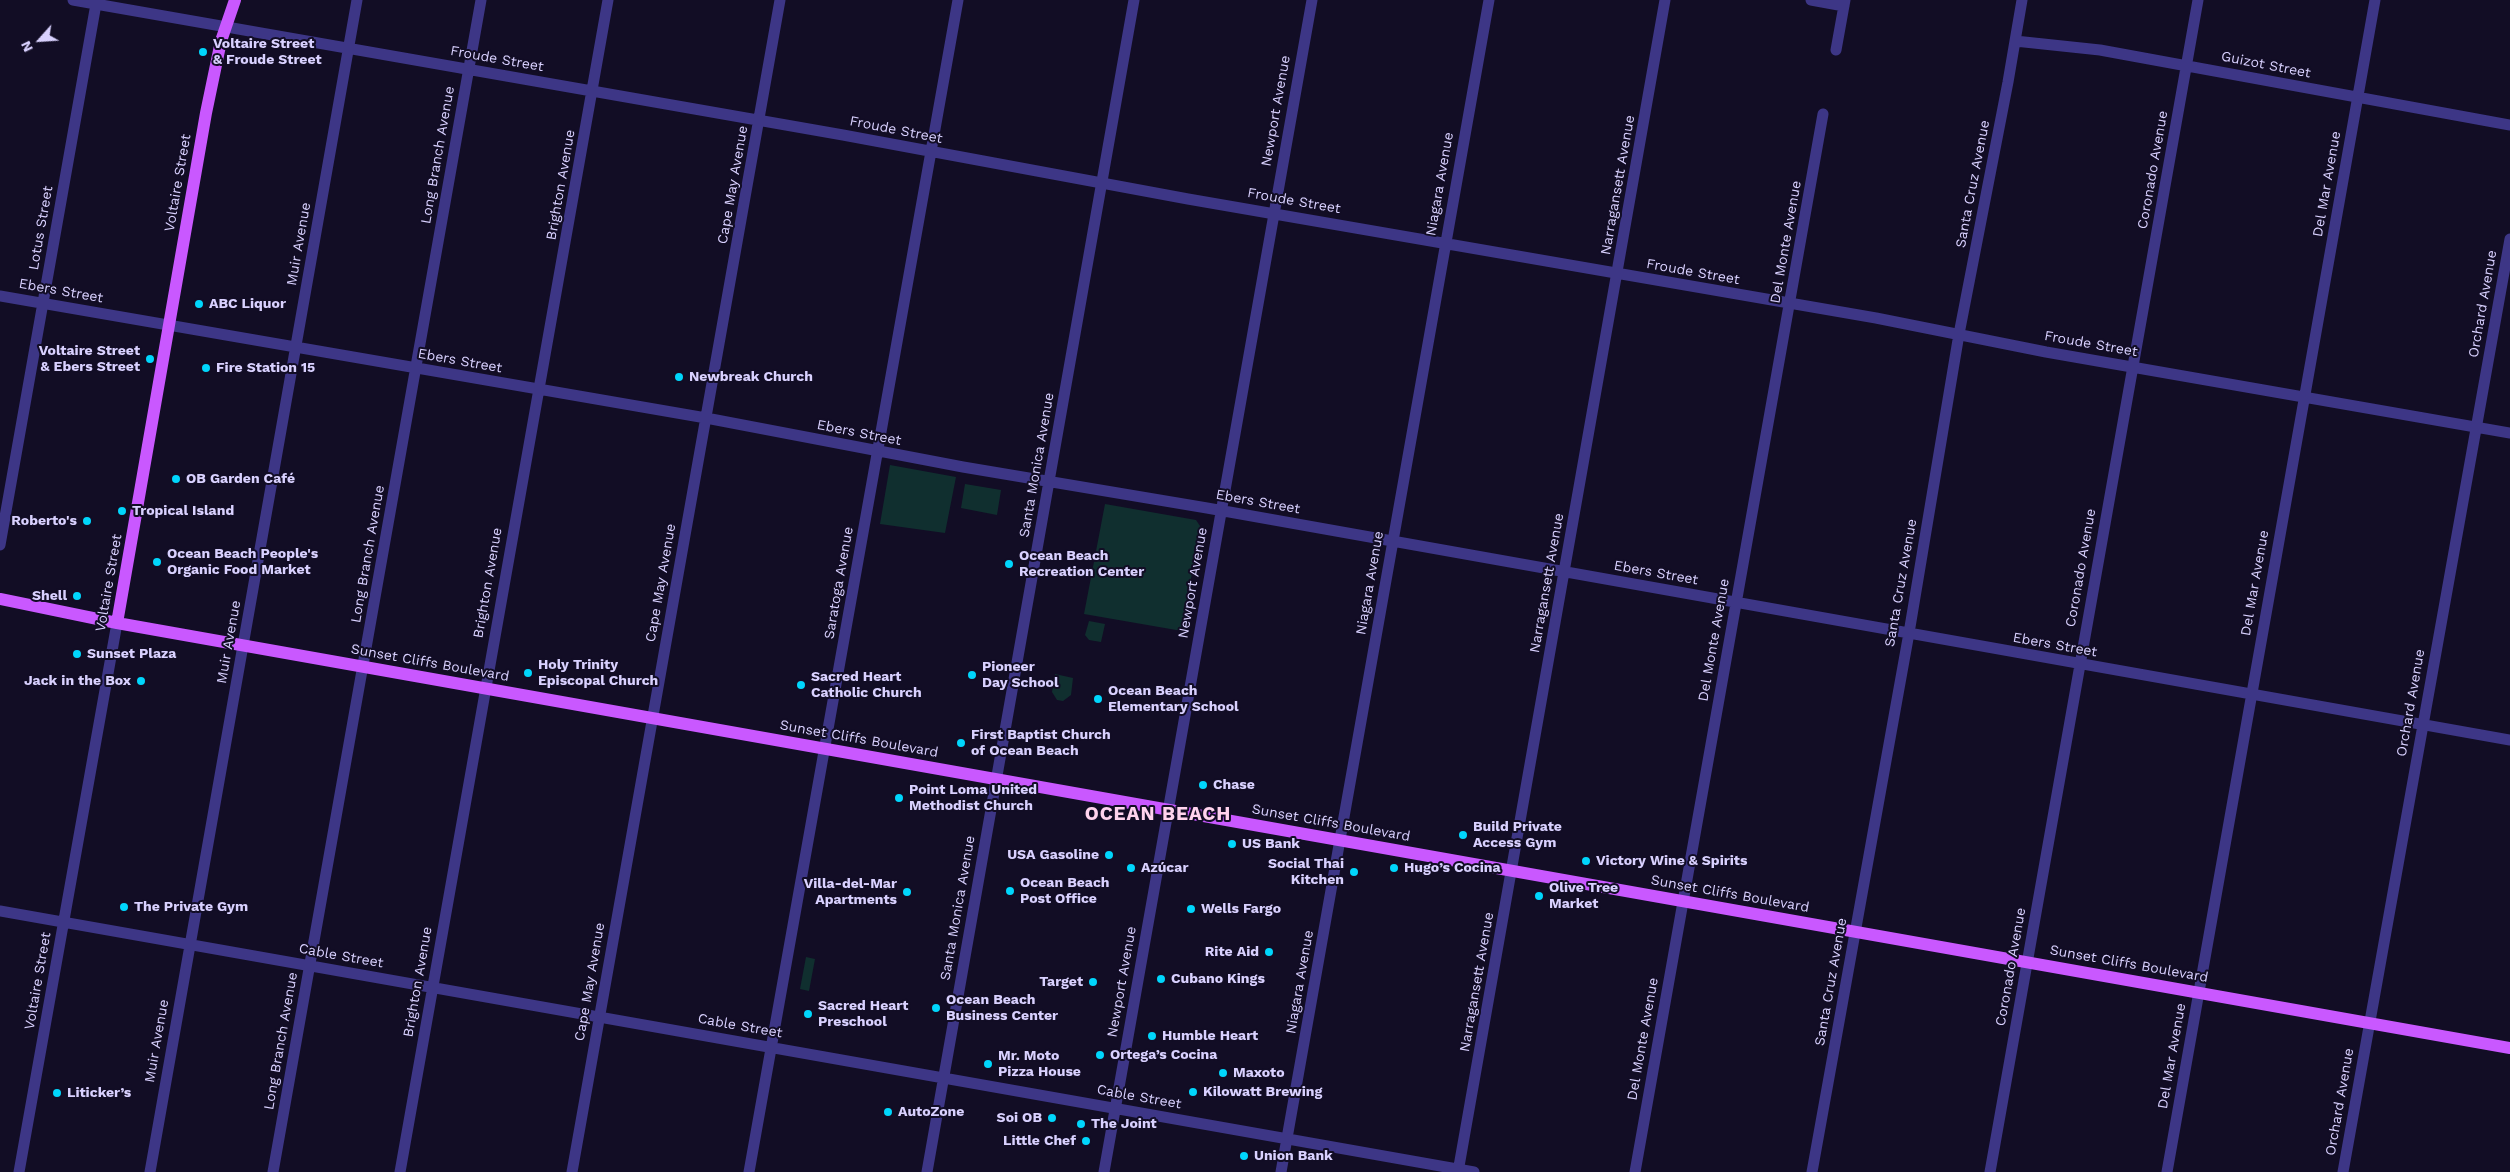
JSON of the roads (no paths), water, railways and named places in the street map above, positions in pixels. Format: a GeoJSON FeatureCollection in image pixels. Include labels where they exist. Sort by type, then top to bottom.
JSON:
{"type":"FeatureCollection","features":[{"type":"Feature","properties":{"kind":"main road","name":"Voltaire Street"},"geometry":{"type":"LineString","coordinates":[[117,623],[206,113],[225,28],[235,0]]}},
{"type":"Feature","properties":{"kind":"main road","name":"Sunset Cliffs Boulevard"},"geometry":{"type":"LineString","coordinates":[[0,599],[117,623],[2510,1048]]}},
{"type":"Feature","properties":{"kind":"street","name":"Froude Street"},"geometry":{"type":"LineString","coordinates":[[73,0],[2510,433]]}},
{"type":"Feature","properties":{"kind":"street","name":"Muir Avenue"},"geometry":{"type":"LineString","coordinates":[[150,1172],[357,0]]}},
{"type":"Feature","properties":{"kind":"street","name":"Long Branch Avenue"},"geometry":{"type":"LineString","coordinates":[[273,1172],[481,0]]}},
{"type":"Feature","properties":{"kind":"street","name":"Brighton Avenue"},"geometry":{"type":"LineString","coordinates":[[400,1172],[608,0]]}},
{"type":"Feature","properties":{"kind":"street","name":"Cape May Avenue"},"geometry":{"type":"LineString","coordinates":[[572,1172],[780,0]]}},
{"type":"Feature","properties":{"kind":"street","name":"Saratoga Avenue"},"geometry":{"type":"LineString","coordinates":[[749,1172],[958,0]]}},
{"type":"Feature","properties":{"kind":"street","name":"Santa Monica Avenue"},"geometry":{"type":"LineString","coordinates":[[927,1172],[1134,0]]}},
{"type":"Feature","properties":{"kind":"street","name":"Newport Avenue"},"geometry":{"type":"LineString","coordinates":[[1104,1172],[1312,0]]}},
{"type":"Feature","properties":{"kind":"street","name":"Niagara Avenue"},"geometry":{"type":"LineString","coordinates":[[1281,1172],[1489,0]]}},
{"type":"Feature","properties":{"kind":"street","name":"Narragansett Avenue"},"geometry":{"type":"LineString","coordinates":[[1458,1171],[1665,0]]}},
{"type":"Feature","properties":{"kind":"street"},"geometry":{"type":"LineString","coordinates":[[1811,0],[1844,3],[1836,50]]}},
{"type":"Feature","properties":{"kind":"street","name":"Santa Cruz Avenue"},"geometry":{"type":"LineString","coordinates":[[1812,1172],[1909,633],[1959,334],[2022,0]]}},
{"type":"Feature","properties":{"kind":"street","name":"Coronado Avenue"},"geometry":{"type":"LineString","coordinates":[[1990,1172],[2198,0]]}},
{"type":"Feature","properties":{"kind":"street","name":"Del Mar Avenue"},"geometry":{"type":"LineString","coordinates":[[2167,1172],[2250,693],[2375,0]]}},
{"type":"Feature","properties":{"kind":"street","name":"Lotus Street"},"geometry":{"type":"LineString","coordinates":[[0,545],[96,4]]}},
{"type":"Feature","properties":{"kind":"street","name":"Guizot Street"},"geometry":{"type":"LineString","coordinates":[[2015,40],[2100,50],[2510,125]]}},
{"type":"Feature","properties":{"kind":"street","name":"Del Monte Avenue"},"geometry":{"type":"LineString","coordinates":[[1635,1172],[1823,114]]}},
{"type":"Feature","properties":{"kind":"street","name":"Orchard Avenue"},"geometry":{"type":"LineString","coordinates":[[2343,1172],[2510,239]]}},
{"type":"Feature","properties":{"kind":"street","name":"Ebers Street"},"geometry":{"type":"LineString","coordinates":[[0,296],[706,418],[1049,482],[2250,693],[2422,726],[2510,740]]}},
{"type":"Feature","properties":{"kind":"street","name":"Voltaire Street"},"geometry":{"type":"LineString","coordinates":[[19,1172],[117,623]]}},
{"type":"Feature","properties":{"kind":"street","name":"Cable Street"},"geometry":{"type":"LineString","coordinates":[[0,911],[1287,1138],[1458,1171],[1474,1172]]}},
{"type":"Feature","properties":{"kind":"place","name":"Voltaire Street & Froude Street"},"geometry":{"type":"Point","coordinates":[203,52]}},
{"type":"Feature","properties":{"kind":"place","name":"ABC Liquor"},"geometry":{"type":"Point","coordinates":[199,304]}},
{"type":"Feature","properties":{"kind":"place","name":"Voltaire Street & Ebers Street"},"geometry":{"type":"Point","coordinates":[150,359]}},
{"type":"Feature","properties":{"kind":"place","name":"Fire Station 15"},"geometry":{"type":"Point","coordinates":[206,368]}},
{"type":"Feature","properties":{"kind":"place","name":"Newbreak Church"},"geometry":{"type":"Point","coordinates":[679,377]}},
{"type":"Feature","properties":{"kind":"place","name":"OB Garden Café"},"geometry":{"type":"Point","coordinates":[176,479]}},
{"type":"Feature","properties":{"kind":"place","name":"Tropical Island"},"geometry":{"type":"Point","coordinates":[122,511]}},
{"type":"Feature","properties":{"kind":"place","name":"Roberto's"},"geometry":{"type":"Point","coordinates":[87,521]}},
{"type":"Feature","properties":{"kind":"place","name":"Ocean Beach People's Organic Food Market"},"geometry":{"type":"Point","coordinates":[157,562]}},
{"type":"Feature","properties":{"kind":"place","name":"Ocean Beach Recreation Center"},"geometry":{"type":"Point","coordinates":[1009,564]}},
{"type":"Feature","properties":{"kind":"place","name":"Shell"},"geometry":{"type":"Point","coordinates":[77,596]}},
{"type":"Feature","properties":{"kind":"place","name":"Sunset Plaza"},"geometry":{"type":"Point","coordinates":[77,654]}},
{"type":"Feature","properties":{"kind":"place","name":"Holy Trinity Episcopal Church"},"geometry":{"type":"Point","coordinates":[528,673]}},
{"type":"Feature","properties":{"kind":"place","name":"Pioneer Day School"},"geometry":{"type":"Point","coordinates":[972,675]}},
{"type":"Feature","properties":{"kind":"place","name":"Jack in the Box"},"geometry":{"type":"Point","coordinates":[141,681]}},
{"type":"Feature","properties":{"kind":"place","name":"Sacred Heart Catholic Church"},"geometry":{"type":"Point","coordinates":[801,685]}},
{"type":"Feature","properties":{"kind":"place","name":"Ocean Beach Elementary School"},"geometry":{"type":"Point","coordinates":[1098,699]}},
{"type":"Feature","properties":{"kind":"place","name":"First Baptist Church of Ocean Beach"},"geometry":{"type":"Point","coordinates":[961,743]}},
{"type":"Feature","properties":{"kind":"place","name":"Chase"},"geometry":{"type":"Point","coordinates":[1203,785]}},
{"type":"Feature","properties":{"kind":"place","name":"Point Loma United Methodist Church"},"geometry":{"type":"Point","coordinates":[899,798]}},
{"type":"Feature","properties":{"kind":"place","name":"Build Private Access Gym"},"geometry":{"type":"Point","coordinates":[1463,835]}},
{"type":"Feature","properties":{"kind":"place","name":"US Bank"},"geometry":{"type":"Point","coordinates":[1232,844]}},
{"type":"Feature","properties":{"kind":"place","name":"USA Gasoline"},"geometry":{"type":"Point","coordinates":[1109,855]}},
{"type":"Feature","properties":{"kind":"place","name":"Victory Wine & Spirits"},"geometry":{"type":"Point","coordinates":[1586,861]}},
{"type":"Feature","properties":{"kind":"place","name":"Azúcar"},"geometry":{"type":"Point","coordinates":[1131,868]}},
{"type":"Feature","properties":{"kind":"place","name":"Hugo’s Cocina"},"geometry":{"type":"Point","coordinates":[1394,868]}},
{"type":"Feature","properties":{"kind":"place","name":"Social Thai Kitchen"},"geometry":{"type":"Point","coordinates":[1354,872]}},
{"type":"Feature","properties":{"kind":"place","name":"Ocean Beach Post Office"},"geometry":{"type":"Point","coordinates":[1010,891]}},
{"type":"Feature","properties":{"kind":"place","name":"Villa-del-Mar Apartments"},"geometry":{"type":"Point","coordinates":[907,892]}},
{"type":"Feature","properties":{"kind":"place","name":"Olive Tree Market"},"geometry":{"type":"Point","coordinates":[1539,896]}},
{"type":"Feature","properties":{"kind":"place","name":"The Private Gym"},"geometry":{"type":"Point","coordinates":[124,907]}},
{"type":"Feature","properties":{"kind":"place","name":"Wells Fargo"},"geometry":{"type":"Point","coordinates":[1191,909]}},
{"type":"Feature","properties":{"kind":"place","name":"Rite Aid"},"geometry":{"type":"Point","coordinates":[1269,952]}},
{"type":"Feature","properties":{"kind":"place","name":"Cubano Kings"},"geometry":{"type":"Point","coordinates":[1161,979]}},
{"type":"Feature","properties":{"kind":"place","name":"Target"},"geometry":{"type":"Point","coordinates":[1093,982]}},
{"type":"Feature","properties":{"kind":"place","name":"Ocean Beach Business Center"},"geometry":{"type":"Point","coordinates":[936,1008]}},
{"type":"Feature","properties":{"kind":"place","name":"Sacred Heart Preschool"},"geometry":{"type":"Point","coordinates":[808,1014]}},
{"type":"Feature","properties":{"kind":"place","name":"Humble Heart"},"geometry":{"type":"Point","coordinates":[1152,1036]}},
{"type":"Feature","properties":{"kind":"place","name":"Ortega’s Cocina"},"geometry":{"type":"Point","coordinates":[1100,1055]}},
{"type":"Feature","properties":{"kind":"place","name":"Mr. Moto Pizza House"},"geometry":{"type":"Point","coordinates":[988,1064]}},
{"type":"Feature","properties":{"kind":"place","name":"Maxoto"},"geometry":{"type":"Point","coordinates":[1223,1073]}},
{"type":"Feature","properties":{"kind":"place","name":"Kilowatt Brewing"},"geometry":{"type":"Point","coordinates":[1193,1092]}},
{"type":"Feature","properties":{"kind":"place","name":"Liticker’s"},"geometry":{"type":"Point","coordinates":[57,1093]}},
{"type":"Feature","properties":{"kind":"place","name":"AutoZone"},"geometry":{"type":"Point","coordinates":[888,1112]}},
{"type":"Feature","properties":{"kind":"place","name":"Soi OB"},"geometry":{"type":"Point","coordinates":[1052,1118]}},
{"type":"Feature","properties":{"kind":"place","name":"The Joint"},"geometry":{"type":"Point","coordinates":[1081,1124]}},
{"type":"Feature","properties":{"kind":"place","name":"Little Chef"},"geometry":{"type":"Point","coordinates":[1086,1141]}},
{"type":"Feature","properties":{"kind":"place","name":"Union Bank"},"geometry":{"type":"Point","coordinates":[1244,1156]}},
{"type":"Feature","properties":{"kind":"district","name":"OCEAN BEACH"},"geometry":{"type":"Point","coordinates":[1158,814]}}]}
